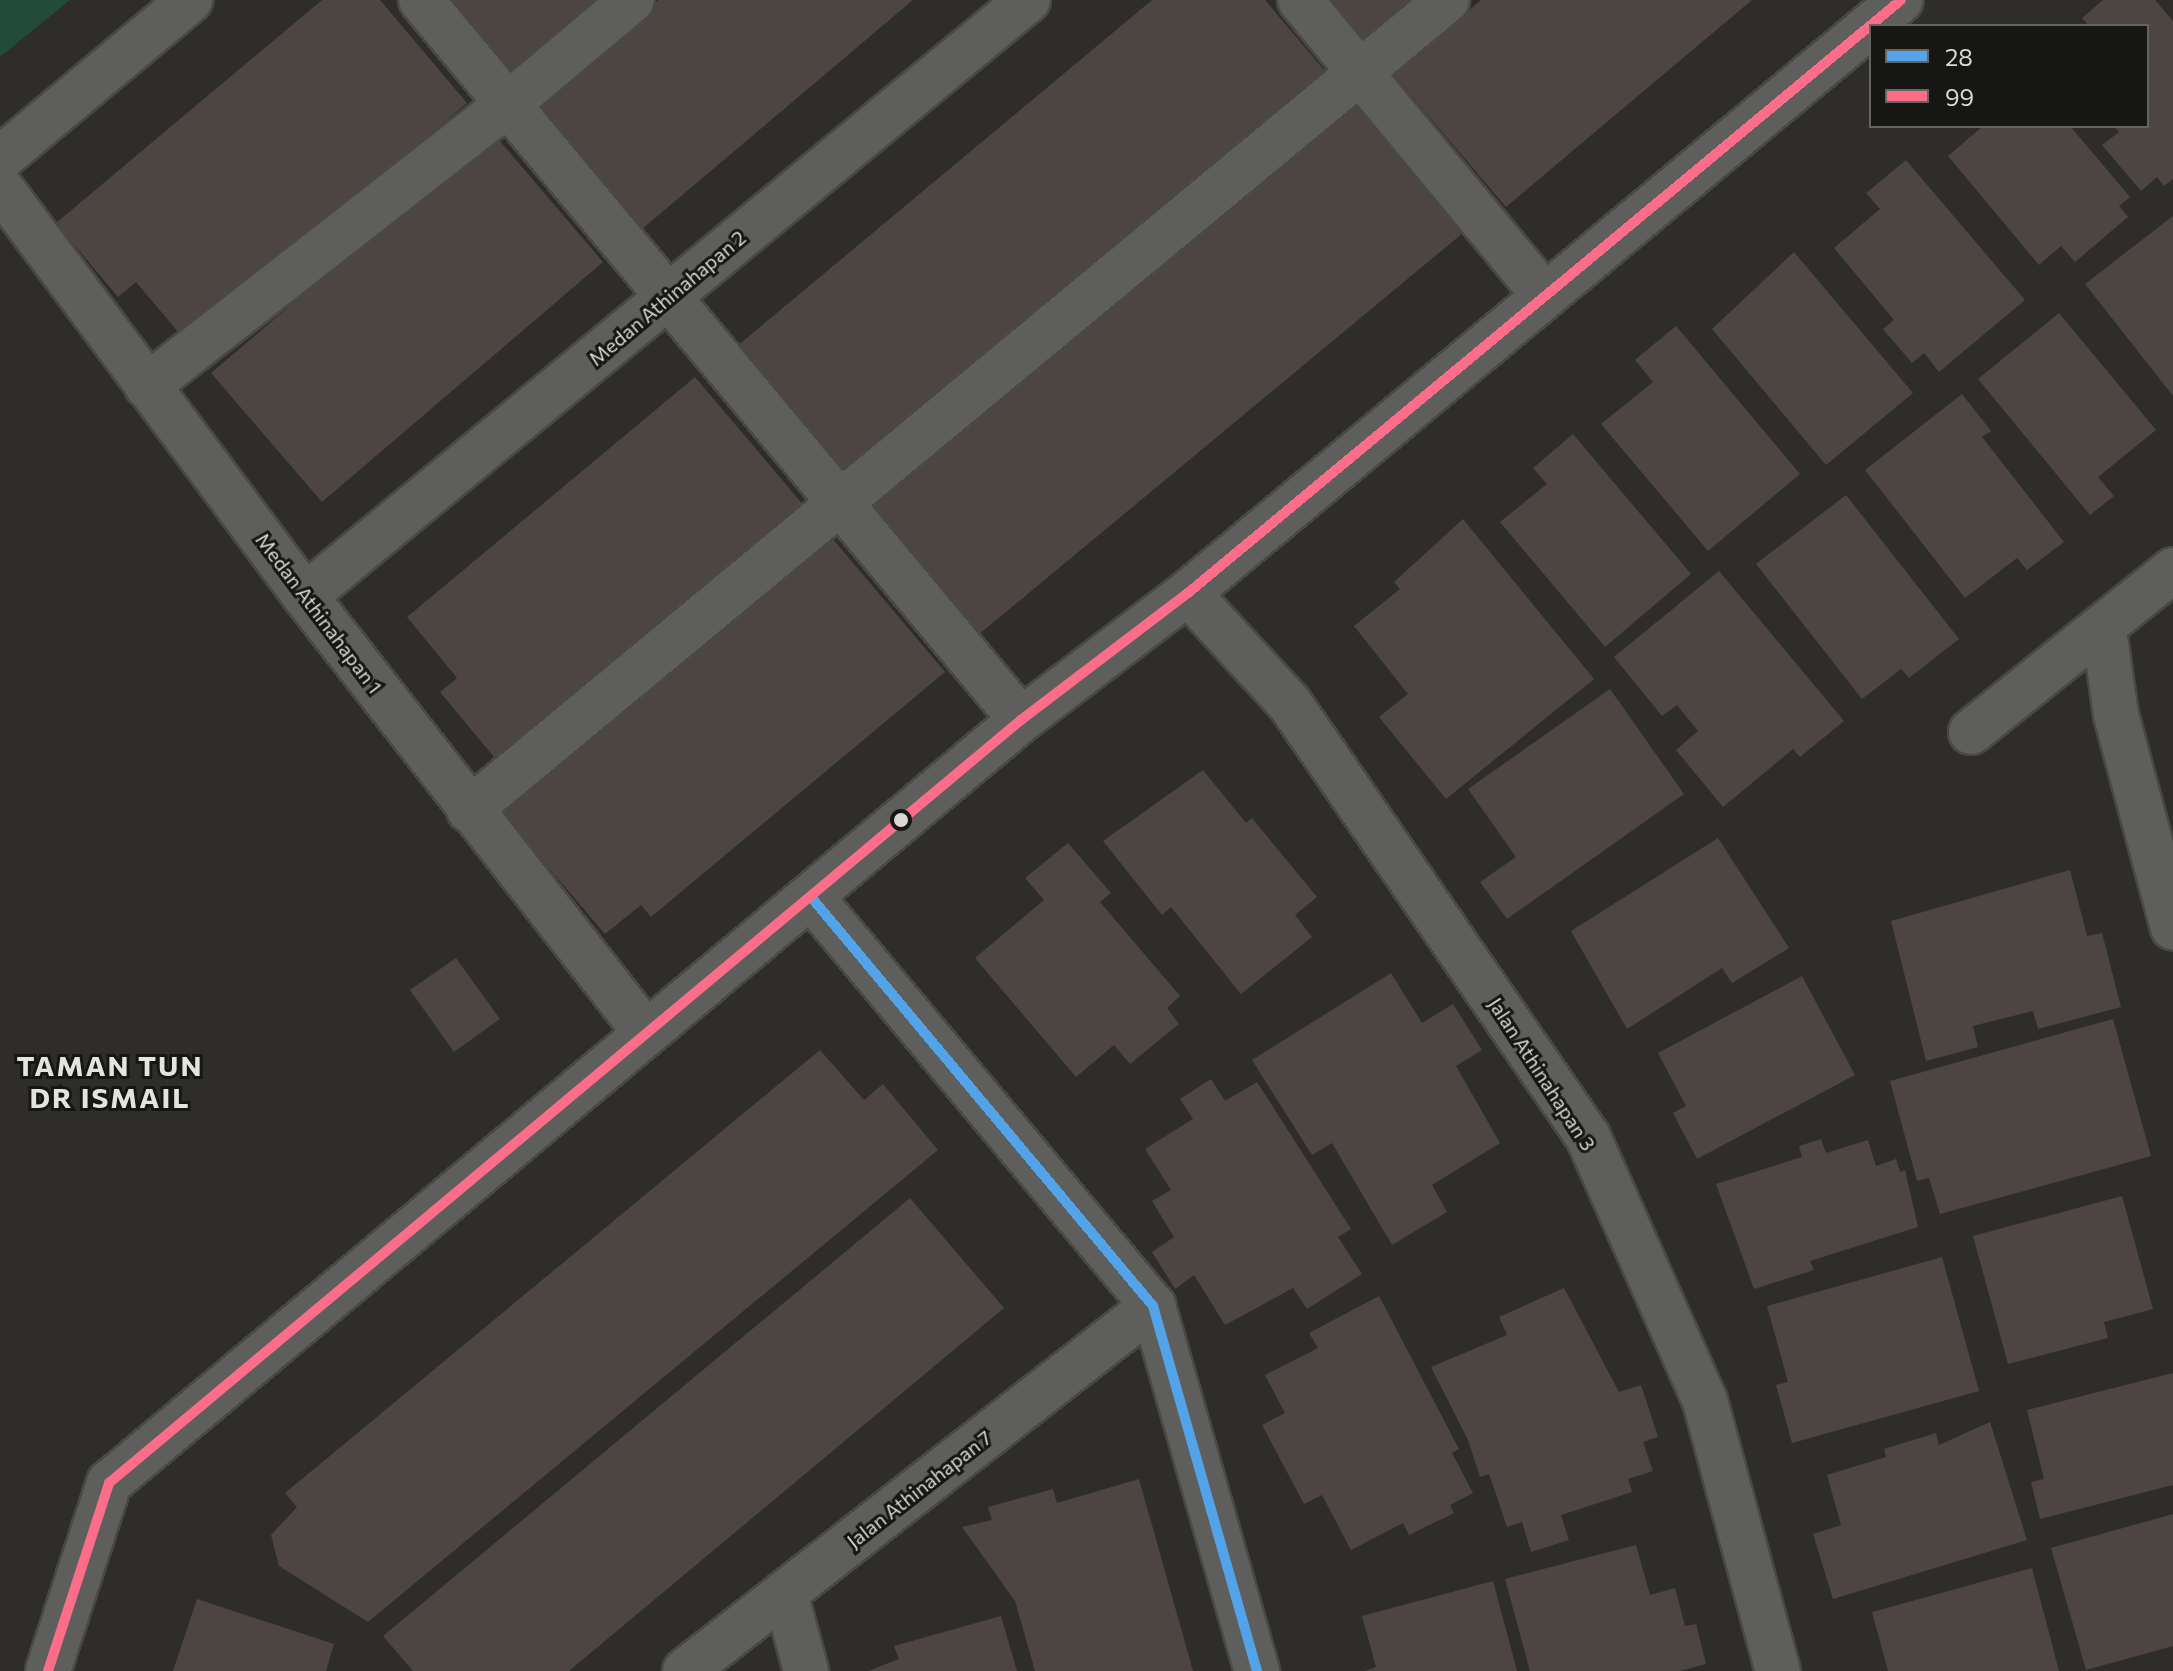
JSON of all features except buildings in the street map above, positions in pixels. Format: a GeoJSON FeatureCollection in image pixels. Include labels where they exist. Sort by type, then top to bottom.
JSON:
{"type":"FeatureCollection","features":[{"type":"Feature","properties":{"kind":"street"},"geometry":{"type":"LineString","coordinates":[[0,159],[190,0]]}},
{"type":"Feature","properties":{"kind":"street"},"geometry":{"type":"LineString","coordinates":[[421,0],[1021,720]]}},
{"type":"Feature","properties":{"kind":"street"},"geometry":{"type":"LineString","coordinates":[[147,386],[507,105],[632,0]]}},
{"type":"Feature","properties":{"kind":"street","name":"Medan Athinahapan 2"},"geometry":{"type":"LineString","coordinates":[[305,596],[1028,0]]}},
{"type":"Feature","properties":{"kind":"street"},"geometry":{"type":"LineString","coordinates":[[1300,0],[1362,71],[1542,293]]}},
{"type":"Feature","properties":{"kind":"street"},"geometry":{"type":"LineString","coordinates":[[469,810],[1447,0]]}},
{"type":"Feature","properties":{"kind":"street"},"geometry":{"type":"LineString","coordinates":[[1872,24],[1901,0]]}},
{"type":"Feature","properties":{"kind":"street"},"geometry":{"type":"LineString","coordinates":[[48,1671],[109,1483],[1021,720],[1188,593],[1542,293],[1869,26]]}},
{"type":"Feature","properties":{"kind":"street","name":"Medan Athinahapan 1"},"geometry":{"type":"LineString","coordinates":[[0,187],[305,596],[646,1033]]}},
{"type":"Feature","properties":{"kind":"street"},"geometry":{"type":"LineString","coordinates":[[1971,732],[2104,630],[2173,570]]}},
{"type":"Feature","properties":{"kind":"street","name":"Jalan Athinahapan 3"},"geometry":{"type":"LineString","coordinates":[[1188,593],[1290,704],[1588,1137],[1705,1401],[1778,1671]]}},
{"type":"Feature","properties":{"kind":"street"},"geometry":{"type":"LineString","coordinates":[[2104,630],[2116,715],[2173,928]]}},
{"type":"Feature","properties":{"kind":"street"},"geometry":{"type":"LineString","coordinates":[[811,897],[1153,1306],[1257,1671]]}},
{"type":"Feature","properties":{"kind":"street","name":"Jalan Athinahapan 7"},"geometry":{"type":"LineString","coordinates":[[685,1671],[1153,1306]]}},
{"type":"Feature","properties":{"kind":"street"},"geometry":{"type":"LineString","coordinates":[[785,1593],[806,1671]]}},
{"type":"Feature","properties":{"kind":"green space"},"geometry":{"type":"Polygon","coordinates":[[[0,0],[70,0],[0,57],[0,0]]]}},
{"type":"Feature","properties":{"kind":"transit line","name":"99"},"geometry":{"type":"LineString","coordinates":[[1872,24],[1901,0]]}},
{"type":"Feature","properties":{"kind":"transit line","name":"99"},"geometry":{"type":"LineString","coordinates":[[48,1671],[109,1483],[1021,720],[1188,593],[1869,27]]}},
{"type":"Feature","properties":{"kind":"transit line","name":"28"},"geometry":{"type":"LineString","coordinates":[[811,897],[1153,1306],[1257,1671]]}},
{"type":"Feature","properties":{"kind":"district","name":"TAMAN TUN DR ISMAIL"},"geometry":{"type":"Point","coordinates":[110,1081]}}]}
